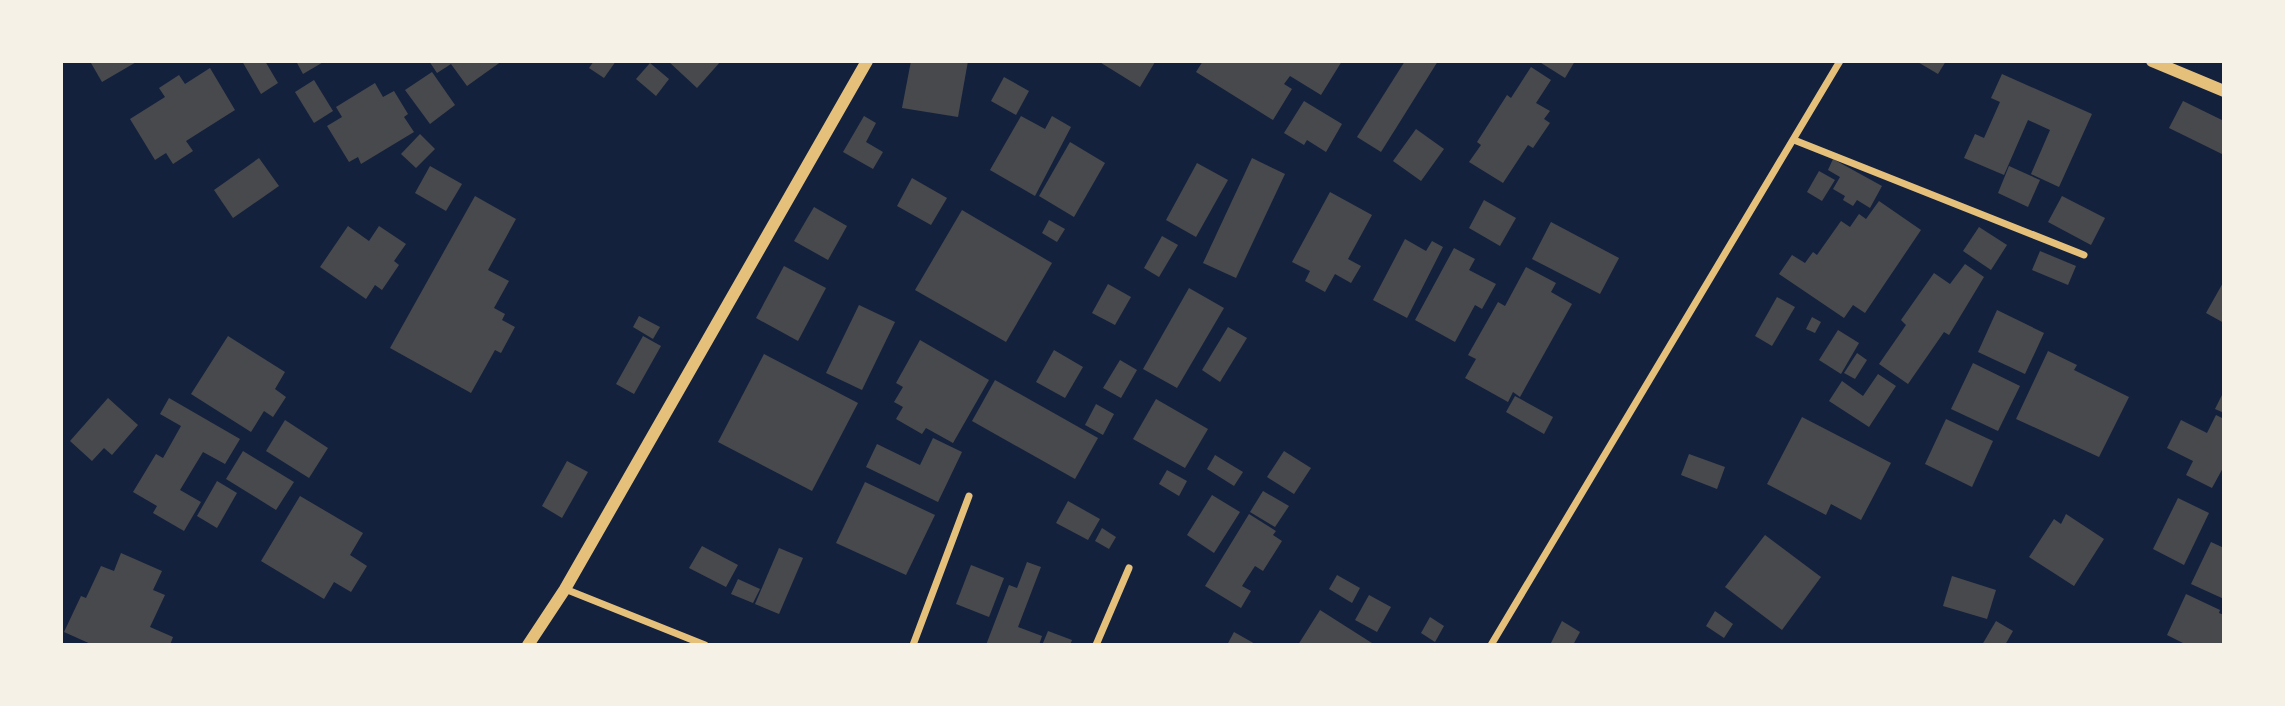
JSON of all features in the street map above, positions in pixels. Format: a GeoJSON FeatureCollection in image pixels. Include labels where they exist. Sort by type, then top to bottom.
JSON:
{"type":"FeatureCollection","features":[{"type":"Feature","properties":{"kind":"street"},"geometry":{"type":"LineString","coordinates":[[528,645],[565,589],[867,61]]}},
{"type":"Feature","properties":{"kind":"street"},"geometry":{"type":"LineString","coordinates":[[1491,645],[1840,61]]}},
{"type":"Feature","properties":{"kind":"street"},"geometry":{"type":"LineString","coordinates":[[2152,61],[2224,91]]}},
{"type":"Feature","properties":{"kind":"street"},"geometry":{"type":"LineString","coordinates":[[1794,140],[2084,255]]}},
{"type":"Feature","properties":{"kind":"street"},"geometry":{"type":"LineString","coordinates":[[913,645],[969,496]]}},
{"type":"Feature","properties":{"kind":"street"},"geometry":{"type":"LineString","coordinates":[[1096,645],[1129,568]]}},
{"type":"Feature","properties":{"kind":"street"},"geometry":{"type":"LineString","coordinates":[[565,589],[705,645]]}},
{"type":"Feature","properties":{"kind":"building"},"geometry":{"type":"Polygon","coordinates":[[[138,61],[102,82],[91,63],[138,61]]]}},
{"type":"Feature","properties":{"kind":"building"},"geometry":{"type":"Polygon","coordinates":[[[242,61],[265,61],[278,83],[261,94],[242,61]]]}},
{"type":"Feature","properties":{"kind":"building"},"geometry":{"type":"Polygon","coordinates":[[[296,61],[325,61],[303,74],[296,61]]]}},
{"type":"Feature","properties":{"kind":"building"},"geometry":{"type":"Polygon","coordinates":[[[429,61],[502,61],[467,86],[451,64],[437,73],[429,61]]]}},
{"type":"Feature","properties":{"kind":"building"},"geometry":{"type":"Polygon","coordinates":[[[594,61],[616,61],[604,78],[589,68],[594,61]]]}},
{"type":"Feature","properties":{"kind":"building"},"geometry":{"type":"Polygon","coordinates":[[[668,61],[721,61],[697,88],[668,61]]]}},
{"type":"Feature","properties":{"kind":"building"},"geometry":{"type":"Polygon","coordinates":[[[911,61],[968,61],[958,117],[902,108],[911,61]]]}},
{"type":"Feature","properties":{"kind":"building"},"geometry":{"type":"Polygon","coordinates":[[[1098,61],[1153,61],[1155,62],[1140,87],[1098,61]]]}},
{"type":"Feature","properties":{"kind":"building"},"geometry":{"type":"Polygon","coordinates":[[[1203,61],[1342,61],[1321,95],[1290,76],[1284,84],[1292,89],[1273,120],[1196,72],[1203,61]]]}},
{"type":"Feature","properties":{"kind":"building"},"geometry":{"type":"Polygon","coordinates":[[[1405,61],[1438,61],[1381,152],[1357,137],[1405,61]]]}},
{"type":"Feature","properties":{"kind":"building"},"geometry":{"type":"Polygon","coordinates":[[[1538,61],[1575,61],[1565,78],[1538,61]]]}},
{"type":"Feature","properties":{"kind":"building"},"geometry":{"type":"Polygon","coordinates":[[[1916,61],[1946,61],[1938,74],[1916,61]]]}},
{"type":"Feature","properties":{"kind":"building"},"geometry":{"type":"Polygon","coordinates":[[[650,63],[669,79],[656,96],[636,79],[650,63]]]}},
{"type":"Feature","properties":{"kind":"building"},"geometry":{"type":"Polygon","coordinates":[[[1531,67],[1551,80],[1536,103],[1550,111],[1544,119],[1550,123],[1533,148],[1528,145],[1503,183],[1469,162],[1481,145],[1477,142],[1507,95],[1511,98],[1531,67]]]}},
{"type":"Feature","properties":{"kind":"building"},"geometry":{"type":"Polygon","coordinates":[[[210,68],[235,110],[186,141],[193,151],[173,164],[166,153],[155,160],[130,119],[165,97],[159,88],[179,75],[185,84],[210,68]]]}},
{"type":"Feature","properties":{"kind":"building"},"geometry":{"type":"Polygon","coordinates":[[[432,72],[455,105],[430,124],[405,90],[432,72]]]}},
{"type":"Feature","properties":{"kind":"building"},"geometry":{"type":"Polygon","coordinates":[[[2002,74],[2092,114],[2059,187],[2031,174],[2050,130],[2028,120],[2004,175],[1964,158],[1975,134],[1984,138],[2000,102],[1991,98],[2002,74]]]}},
{"type":"Feature","properties":{"kind":"building"},"geometry":{"type":"Polygon","coordinates":[[[1004,77],[1029,91],[1016,115],[991,101],[1004,77]]]}},
{"type":"Feature","properties":{"kind":"building"},"geometry":{"type":"Polygon","coordinates":[[[314,80],[333,111],[314,123],[295,92],[314,80]]]}},
{"type":"Feature","properties":{"kind":"building"},"geometry":{"type":"Polygon","coordinates":[[[375,83],[383,97],[394,91],[408,114],[404,117],[414,132],[361,164],[358,157],[349,162],[327,126],[342,117],[336,107],[375,83]]]}},
{"type":"Feature","properties":{"kind":"building"},"geometry":{"type":"Polygon","coordinates":[[[1304,101],[1342,124],[1326,152],[1307,140],[1304,145],[1284,133],[1304,101]]]}},
{"type":"Feature","properties":{"kind":"building"},"geometry":{"type":"Polygon","coordinates":[[[2183,101],[2224,121],[2224,155],[2169,128],[2183,101]]]}},
{"type":"Feature","properties":{"kind":"building"},"geometry":{"type":"Polygon","coordinates":[[[864,116],[876,123],[866,142],[883,152],[873,169],[843,152],[864,116]]]}},
{"type":"Feature","properties":{"kind":"building"},"geometry":{"type":"Polygon","coordinates":[[[1021,116],[1045,129],[1052,116],[1071,127],[1035,196],[990,170],[1021,116]]]}},
{"type":"Feature","properties":{"kind":"building"},"geometry":{"type":"Polygon","coordinates":[[[1416,129],[1444,149],[1421,181],[1393,161],[1416,129]]]}},
{"type":"Feature","properties":{"kind":"building"},"geometry":{"type":"Polygon","coordinates":[[[420,134],[435,149],[416,168],[401,154],[420,134]]]}},
{"type":"Feature","properties":{"kind":"building"},"geometry":{"type":"Polygon","coordinates":[[[1070,142],[1105,163],[1074,217],[1039,196],[1070,142]]]}},
{"type":"Feature","properties":{"kind":"building"},"geometry":{"type":"Polygon","coordinates":[[[259,158],[279,186],[233,218],[214,190],[259,158]]]}},
{"type":"Feature","properties":{"kind":"building"},"geometry":{"type":"Polygon","coordinates":[[[1252,158],[1285,174],[1236,278],[1203,263],[1252,158]]]}},
{"type":"Feature","properties":{"kind":"building"},"geometry":{"type":"Polygon","coordinates":[[[1833,159],[1882,186],[1870,208],[1857,200],[1853,206],[1843,200],[1845,196],[1833,189],[1840,177],[1828,170],[1833,159]]]}},
{"type":"Feature","properties":{"kind":"building"},"geometry":{"type":"Polygon","coordinates":[[[1197,163],[1228,180],[1196,237],[1166,220],[1197,163]]]}},
{"type":"Feature","properties":{"kind":"building"},"geometry":{"type":"Polygon","coordinates":[[[430,166],[462,184],[446,211],[415,193],[430,166]]]}},
{"type":"Feature","properties":{"kind":"building"},"geometry":{"type":"Polygon","coordinates":[[[2009,166],[2040,180],[2028,207],[1998,193],[2009,166]]]}},
{"type":"Feature","properties":{"kind":"building"},"geometry":{"type":"Polygon","coordinates":[[[1819,171],[1835,180],[1822,201],[1807,192],[1819,171]]]}},
{"type":"Feature","properties":{"kind":"building"},"geometry":{"type":"Polygon","coordinates":[[[912,178],[947,198],[931,225],[897,206],[912,178]]]}},
{"type":"Feature","properties":{"kind":"building"},"geometry":{"type":"Polygon","coordinates":[[[1330,192],[1372,215],[1348,259],[1361,266],[1351,283],[1335,274],[1325,292],[1305,281],[1310,271],[1292,262],[1330,192]]]}},
{"type":"Feature","properties":{"kind":"building"},"geometry":{"type":"Polygon","coordinates":[[[475,196],[516,219],[488,270],[509,281],[494,308],[505,314],[502,320],[515,327],[501,353],[495,350],[471,393],[390,348],[475,196]]]}},
{"type":"Feature","properties":{"kind":"building"},"geometry":{"type":"Polygon","coordinates":[[[2062,196],[2105,218],[2091,245],[2048,222],[2062,196]]]}},
{"type":"Feature","properties":{"kind":"building"},"geometry":{"type":"Polygon","coordinates":[[[1484,200],[1516,218],[1500,246],[1469,228],[1484,200]]]}},
{"type":"Feature","properties":{"kind":"building"},"geometry":{"type":"Polygon","coordinates":[[[1879,201],[1921,230],[1865,313],[1853,305],[1844,318],[1779,274],[1792,255],[1805,263],[1813,252],[1817,255],[1841,221],[1850,227],[1859,214],[1866,219],[1879,201]]]}},
{"type":"Feature","properties":{"kind":"building"},"geometry":{"type":"Polygon","coordinates":[[[814,207],[847,226],[828,260],[794,241],[814,207]]]}},
{"type":"Feature","properties":{"kind":"building"},"geometry":{"type":"Polygon","coordinates":[[[962,210],[1052,263],[1006,342],[915,290],[962,210]]]}},
{"type":"Feature","properties":{"kind":"building"},"geometry":{"type":"Polygon","coordinates":[[[1049,220],[1065,229],[1057,242],[1042,233],[1049,220]]]}},
{"type":"Feature","properties":{"kind":"building"},"geometry":{"type":"Polygon","coordinates":[[[1551,222],[1619,258],[1600,294],[1532,259],[1551,222]]]}},
{"type":"Feature","properties":{"kind":"building"},"geometry":{"type":"Polygon","coordinates":[[[348,226],[369,241],[379,226],[406,244],[394,261],[399,265],[382,290],[375,285],[366,299],[320,267],[348,226]]]}},
{"type":"Feature","properties":{"kind":"building"},"geometry":{"type":"Polygon","coordinates":[[[1979,227],[2007,245],[1991,270],[1963,251],[1979,227]]]}},
{"type":"Feature","properties":{"kind":"building"},"geometry":{"type":"Polygon","coordinates":[[[1162,236],[1178,245],[1159,277],[1144,268],[1162,236]]]}},
{"type":"Feature","properties":{"kind":"building"},"geometry":{"type":"Polygon","coordinates":[[[1405,239],[1426,251],[1432,241],[1443,247],[1407,318],[1373,300],[1405,239]]]}},
{"type":"Feature","properties":{"kind":"building"},"geometry":{"type":"Polygon","coordinates":[[[1454,248],[1475,259],[1469,270],[1496,284],[1482,309],[1475,305],[1455,342],[1415,320],[1454,248]]]}},
{"type":"Feature","properties":{"kind":"building"},"geometry":{"type":"Polygon","coordinates":[[[2040,251],[2076,266],[2068,285],[2032,270],[2040,251]]]}},
{"type":"Feature","properties":{"kind":"building"},"geometry":{"type":"Polygon","coordinates":[[[1965,264],[1984,277],[1949,335],[1944,332],[1908,384],[1879,364],[1906,325],[1901,320],[1934,273],[1950,284],[1965,264]]]}},
{"type":"Feature","properties":{"kind":"building"},"geometry":{"type":"Polygon","coordinates":[[[784,266],[826,288],[798,341],[756,318],[784,266]]]}},
{"type":"Feature","properties":{"kind":"building"},"geometry":{"type":"Polygon","coordinates":[[[1526,267],[1556,283],[1551,292],[1572,304],[1520,397],[1513,392],[1508,402],[1465,378],[1476,359],[1468,355],[1498,302],[1505,306],[1526,267]]]}},
{"type":"Feature","properties":{"kind":"building"},"geometry":{"type":"Polygon","coordinates":[[[2224,281],[2224,323],[2206,313],[2224,281]]]}},
{"type":"Feature","properties":{"kind":"building"},"geometry":{"type":"Polygon","coordinates":[[[1108,284],[1131,297],[1115,325],[1092,313],[1108,284]]]}},
{"type":"Feature","properties":{"kind":"building"},"geometry":{"type":"Polygon","coordinates":[[[1189,288],[1224,308],[1177,388],[1143,369],[1189,288]]]}},
{"type":"Feature","properties":{"kind":"building"},"geometry":{"type":"Polygon","coordinates":[[[1777,297],[1795,307],[1772,346],[1755,336],[1777,297]]]}},
{"type":"Feature","properties":{"kind":"building"},"geometry":{"type":"Polygon","coordinates":[[[859,305],[895,322],[862,390],[826,373],[859,305]]]}},
{"type":"Feature","properties":{"kind":"building"},"geometry":{"type":"Polygon","coordinates":[[[1997,310],[2044,333],[2025,374],[1978,352],[1997,310]]]}},
{"type":"Feature","properties":{"kind":"building"},"geometry":{"type":"Polygon","coordinates":[[[639,316],[660,327],[653,339],[633,327],[639,316]]]}},
{"type":"Feature","properties":{"kind":"building"},"geometry":{"type":"Polygon","coordinates":[[[1812,317],[1821,322],[1815,333],[1806,329],[1812,317]]]}},
{"type":"Feature","properties":{"kind":"building"},"geometry":{"type":"Polygon","coordinates":[[[1228,327],[1247,338],[1220,382],[1202,370],[1228,327]]]}},
{"type":"Feature","properties":{"kind":"building"},"geometry":{"type":"Polygon","coordinates":[[[1838,330],[1859,343],[1841,374],[1819,360],[1838,330]]]}},
{"type":"Feature","properties":{"kind":"building"},"geometry":{"type":"Polygon","coordinates":[[[228,336],[285,372],[275,389],[286,397],[273,417],[264,411],[251,432],[191,394],[228,336]]]}},
{"type":"Feature","properties":{"kind":"building"},"geometry":{"type":"Polygon","coordinates":[[[643,336],[661,346],[634,394],[616,384],[643,336]]]}},
{"type":"Feature","properties":{"kind":"building"},"geometry":{"type":"Polygon","coordinates":[[[920,340],[989,380],[953,443],[926,428],[922,434],[896,419],[903,407],[894,402],[903,387],[896,383],[920,340]]]}},
{"type":"Feature","properties":{"kind":"building"},"geometry":{"type":"Polygon","coordinates":[[[1054,350],[1083,367],[1065,398],[1036,382],[1054,350]]]}},
{"type":"Feature","properties":{"kind":"building"},"geometry":{"type":"Polygon","coordinates":[[[2048,351],[2077,365],[2074,370],[2129,397],[2099,457],[2016,419],[2048,351]]]}},
{"type":"Feature","properties":{"kind":"building"},"geometry":{"type":"Polygon","coordinates":[[[1857,353],[1867,360],[1855,379],[1844,373],[1857,353]]]}},
{"type":"Feature","properties":{"kind":"building"},"geometry":{"type":"Polygon","coordinates":[[[764,354],[858,403],[812,491],[718,442],[764,354]]]}},
{"type":"Feature","properties":{"kind":"building"},"geometry":{"type":"Polygon","coordinates":[[[1120,360],[1137,370],[1121,398],[1103,388],[1120,360]]]}},
{"type":"Feature","properties":{"kind":"building"},"geometry":{"type":"Polygon","coordinates":[[[1973,363],[2020,386],[1998,431],[1951,409],[1973,363]]]}},
{"type":"Feature","properties":{"kind":"building"},"geometry":{"type":"Polygon","coordinates":[[[1878,374],[1896,386],[1869,427],[1829,401],[1842,381],[1863,396],[1878,374]]]}},
{"type":"Feature","properties":{"kind":"building"},"geometry":{"type":"Polygon","coordinates":[[[995,380],[1098,438],[1075,479],[972,421],[995,380]]]}},
{"type":"Feature","properties":{"kind":"building"},"geometry":{"type":"Polygon","coordinates":[[[2224,391],[2224,413],[2215,409],[2224,391]]]}},
{"type":"Feature","properties":{"kind":"building"},"geometry":{"type":"Polygon","coordinates":[[[1515,396],[1553,417],[1544,434],[1506,412],[1515,396]]]}},
{"type":"Feature","properties":{"kind":"building"},"geometry":{"type":"Polygon","coordinates":[[[108,398],[138,425],[112,455],[104,448],[92,461],[70,441],[108,398]]]}},
{"type":"Feature","properties":{"kind":"building"},"geometry":{"type":"Polygon","coordinates":[[[169,398],[240,439],[225,464],[203,452],[180,490],[201,502],[184,531],[153,513],[157,506],[133,492],[156,454],[163,458],[181,426],[160,414],[169,398]]]}},
{"type":"Feature","properties":{"kind":"building"},"geometry":{"type":"Polygon","coordinates":[[[1156,399],[1208,429],[1185,468],[1133,439],[1156,399]]]}},
{"type":"Feature","properties":{"kind":"building"},"geometry":{"type":"Polygon","coordinates":[[[1096,404],[1114,414],[1103,435],[1085,425],[1096,404]]]}},
{"type":"Feature","properties":{"kind":"building"},"geometry":{"type":"Polygon","coordinates":[[[2216,415],[2224,419],[2224,466],[2212,488],[2186,475],[2193,461],[2167,448],[2181,420],[2207,433],[2216,415]]]}},
{"type":"Feature","properties":{"kind":"building"},"geometry":{"type":"Polygon","coordinates":[[[1802,417],[1891,463],[1861,520],[1831,504],[1826,515],[1767,484],[1802,417]]]}},
{"type":"Feature","properties":{"kind":"building"},"geometry":{"type":"Polygon","coordinates":[[[1946,419],[1993,441],[1972,487],[1925,464],[1946,419]]]}},
{"type":"Feature","properties":{"kind":"building"},"geometry":{"type":"Polygon","coordinates":[[[285,420],[328,448],[309,478],[266,451],[285,420]]]}},
{"type":"Feature","properties":{"kind":"building"},"geometry":{"type":"Polygon","coordinates":[[[933,438],[962,452],[938,502],[866,467],[877,444],[920,465],[933,438]]]}},
{"type":"Feature","properties":{"kind":"building"},"geometry":{"type":"Polygon","coordinates":[[[243,451],[294,482],[276,510],[226,479],[243,451]]]}},
{"type":"Feature","properties":{"kind":"building"},"geometry":{"type":"Polygon","coordinates":[[[1284,451],[1311,468],[1294,494],[1267,477],[1284,451]]]}},
{"type":"Feature","properties":{"kind":"building"},"geometry":{"type":"Polygon","coordinates":[[[1689,454],[1725,467],[1717,489],[1681,475],[1689,454]]]}},
{"type":"Feature","properties":{"kind":"building"},"geometry":{"type":"Polygon","coordinates":[[[1215,455],[1243,472],[1234,486],[1207,469],[1215,455]]]}},
{"type":"Feature","properties":{"kind":"building"},"geometry":{"type":"Polygon","coordinates":[[[567,461],[588,472],[562,518],[542,506],[567,461]]]}},
{"type":"Feature","properties":{"kind":"building"},"geometry":{"type":"Polygon","coordinates":[[[1167,470],[1187,481],[1179,496],[1159,484],[1167,470]]]}},
{"type":"Feature","properties":{"kind":"building"},"geometry":{"type":"Polygon","coordinates":[[[217,481],[237,493],[217,528],[197,516],[217,481]]]}},
{"type":"Feature","properties":{"kind":"building"},"geometry":{"type":"Polygon","coordinates":[[[865,482],[935,515],[906,575],[836,543],[865,482]]]}},
{"type":"Feature","properties":{"kind":"building"},"geometry":{"type":"Polygon","coordinates":[[[1263,491],[1289,506],[1275,527],[1250,512],[1263,491]]]}},
{"type":"Feature","properties":{"kind":"building"},"geometry":{"type":"Polygon","coordinates":[[[1212,495],[1240,512],[1214,553],[1187,535],[1212,495]]]}},
{"type":"Feature","properties":{"kind":"building"},"geometry":{"type":"Polygon","coordinates":[[[300,496],[363,533],[350,555],[367,566],[351,592],[334,582],[324,599],[261,561],[300,496]]]}},
{"type":"Feature","properties":{"kind":"building"},"geometry":{"type":"Polygon","coordinates":[[[2178,498],[2209,513],[2184,565],[2153,549],[2178,498]]]}},
{"type":"Feature","properties":{"kind":"building"},"geometry":{"type":"Polygon","coordinates":[[[1068,501],[1100,519],[1088,540],[1056,523],[1068,501]]]}},
{"type":"Feature","properties":{"kind":"building"},"geometry":{"type":"Polygon","coordinates":[[[1249,514],[1276,531],[1273,535],[1282,541],[1263,571],[1255,566],[1242,586],[1251,591],[1241,608],[1205,586],[1249,514]]]}},
{"type":"Feature","properties":{"kind":"building"},"geometry":{"type":"Polygon","coordinates":[[[2066,514],[2104,539],[2074,586],[2029,557],[2054,519],[2061,524],[2066,514]]]}},
{"type":"Feature","properties":{"kind":"building"},"geometry":{"type":"Polygon","coordinates":[[[1102,528],[1116,537],[1109,549],[1095,541],[1102,528]]]}},
{"type":"Feature","properties":{"kind":"building"},"geometry":{"type":"Polygon","coordinates":[[[1765,535],[1821,577],[1782,630],[1725,587],[1765,535]]]}},
{"type":"Feature","properties":{"kind":"building"},"geometry":{"type":"Polygon","coordinates":[[[2211,542],[2224,548],[2224,599],[2191,584],[2211,542]]]}},
{"type":"Feature","properties":{"kind":"building"},"geometry":{"type":"Polygon","coordinates":[[[702,546],[738,565],[726,587],[689,568],[702,546]]]}},
{"type":"Feature","properties":{"kind":"building"},"geometry":{"type":"Polygon","coordinates":[[[779,548],[803,558],[779,614],[755,604],[779,548]]]}},
{"type":"Feature","properties":{"kind":"building"},"geometry":{"type":"Polygon","coordinates":[[[121,553],[162,571],[153,590],[165,595],[150,627],[173,637],[170,645],[93,645],[64,632],[81,596],[86,598],[101,566],[114,571],[121,553]]]}},
{"type":"Feature","properties":{"kind":"building"},"geometry":{"type":"Polygon","coordinates":[[[1027,562],[1041,567],[1018,627],[1042,636],[1039,645],[986,645],[1009,585],[1017,588],[1027,562]]]}},
{"type":"Feature","properties":{"kind":"building"},"geometry":{"type":"Polygon","coordinates":[[[971,565],[1004,578],[989,617],[956,604],[971,565]]]}},
{"type":"Feature","properties":{"kind":"building"},"geometry":{"type":"Polygon","coordinates":[[[1337,575],[1360,588],[1352,603],[1329,589],[1337,575]]]}},
{"type":"Feature","properties":{"kind":"building"},"geometry":{"type":"Polygon","coordinates":[[[1952,576],[1996,590],[1987,619],[1943,606],[1952,576]]]}},
{"type":"Feature","properties":{"kind":"building"},"geometry":{"type":"Polygon","coordinates":[[[738,579],[760,589],[753,603],[731,594],[738,579]]]}},
{"type":"Feature","properties":{"kind":"building"},"geometry":{"type":"Polygon","coordinates":[[[2186,594],[2220,610],[2219,613],[2224,615],[2224,645],[2187,645],[2167,635],[2186,594]]]}},
{"type":"Feature","properties":{"kind":"building"},"geometry":{"type":"Polygon","coordinates":[[[1369,595],[1391,607],[1377,632],[1355,620],[1369,595]]]}},
{"type":"Feature","properties":{"kind":"building"},"geometry":{"type":"Polygon","coordinates":[[[1320,610],[1375,645],[1298,645],[1320,610]]]}},
{"type":"Feature","properties":{"kind":"building"},"geometry":{"type":"Polygon","coordinates":[[[1715,611],[1733,624],[1724,638],[1706,626],[1715,611]]]}},
{"type":"Feature","properties":{"kind":"building"},"geometry":{"type":"Polygon","coordinates":[[[1430,617],[1444,626],[1435,642],[1421,633],[1430,617]]]}},
{"type":"Feature","properties":{"kind":"building"},"geometry":{"type":"Polygon","coordinates":[[[1562,621],[1580,632],[1573,645],[1550,645],[1562,621]]]}},
{"type":"Feature","properties":{"kind":"building"},"geometry":{"type":"Polygon","coordinates":[[[1996,621],[2013,631],[2005,645],[1982,645],[1996,621]]]}},
{"type":"Feature","properties":{"kind":"building"},"geometry":{"type":"Polygon","coordinates":[[[1048,631],[1072,640],[1070,645],[1043,643],[1048,631]]]}},
{"type":"Feature","properties":{"kind":"building"},"geometry":{"type":"Polygon","coordinates":[[[1234,632],[1257,645],[1227,645],[1234,632]]]}}]}
